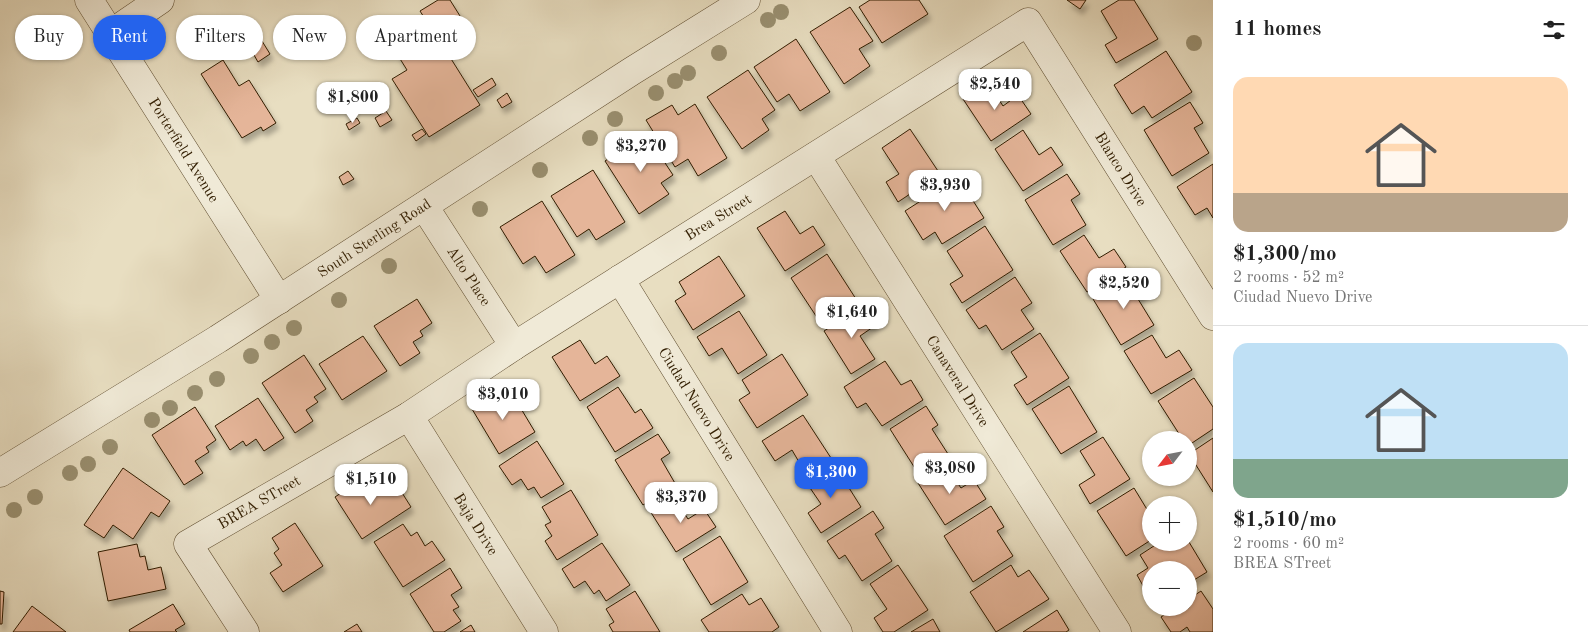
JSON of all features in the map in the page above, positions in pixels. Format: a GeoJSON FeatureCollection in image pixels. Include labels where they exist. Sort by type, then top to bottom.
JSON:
{"type":"FeatureCollection","features":[{"type":"Feature","properties":{"kind":"street","name":"Porterfield Avenue"},"geometry":{"type":"LineString","coordinates":[[89,0],[98,15]]}},
{"type":"Feature","properties":{"kind":"street"},"geometry":{"type":"LineString","coordinates":[[138,15],[160,0]]}},
{"type":"Feature","properties":{"kind":"street","name":"South Sterling Road"},"geometry":{"type":"LineString","coordinates":[[0,473],[218,339],[632,70],[746,0]]}},
{"type":"Feature","properties":{"kind":"street","name":"Brea Street"},"geometry":{"type":"LineString","coordinates":[[409,416],[514,346],[1028,22]]}},
{"type":"Feature","properties":{"kind":"street","name":"Blanco Drive"},"geometry":{"type":"LineString","coordinates":[[1028,22],[1213,316]]}},
{"type":"Feature","properties":{"kind":"street","name":"Porterfield Avenue"},"geometry":{"type":"LineString","coordinates":[[127,60],[279,300]]}},
{"type":"Feature","properties":{"kind":"street","name":"Canaveral Drive"},"geometry":{"type":"LineString","coordinates":[[816,156],[1118,632]]}},
{"type":"Feature","properties":{"kind":"street","name":"Alto Place"},"geometry":{"type":"LineString","coordinates":[[424,206],[514,346]]}},
{"type":"Feature","properties":{"kind":"street","name":"Ciudad Nuevo Drive"},"geometry":{"type":"LineString","coordinates":[[620,279],[838,632]]}},
{"type":"Feature","properties":{"kind":"street","name":"BREA STreet"},"geometry":{"type":"LineString","coordinates":[[245,632],[188,544],[409,416]]}},
{"type":"Feature","properties":{"kind":"street","name":"Baja Drive"},"geometry":{"type":"LineString","coordinates":[[409,416],[544,632]]}},
{"type":"Feature","properties":{"kind":"building"},"geometry":{"type":"Polygon","coordinates":[[[438,0],[450,0],[459,15],[423,15],[420,11],[438,0]]]}},
{"type":"Feature","properties":{"kind":"building"},"geometry":{"type":"Polygon","coordinates":[[[870,0],[919,0],[928,14],[882,43],[859,7],[870,0]]]}},
{"type":"Feature","properties":{"kind":"building"},"geometry":{"type":"Polygon","coordinates":[[[1067,0],[1086,0],[1080,9],[1067,0]]]}},
{"type":"Feature","properties":{"kind":"building"},"geometry":{"type":"Polygon","coordinates":[[[1119,0],[1134,0],[1158,39],[1116,63],[1105,45],[1117,38],[1101,11],[1119,0]]]}},
{"type":"Feature","properties":{"kind":"building"},"geometry":{"type":"Polygon","coordinates":[[[850,7],[873,41],[859,49],[870,66],[844,84],[810,32],[850,7]]]}},
{"type":"Feature","properties":{"kind":"building"},"geometry":{"type":"Polygon","coordinates":[[[796,39],[830,92],[800,111],[789,94],[777,102],[754,67],[796,39]]]}},
{"type":"Feature","properties":{"kind":"building"},"geometry":{"type":"Polygon","coordinates":[[[263,43],[270,54],[263,59],[263,43]]]}},
{"type":"Feature","properties":{"kind":"building"},"geometry":{"type":"Polygon","coordinates":[[[1166,51],[1192,92],[1152,118],[1144,106],[1132,114],[1114,85],[1166,51]]]}},
{"type":"Feature","properties":{"kind":"building"},"geometry":{"type":"Polygon","coordinates":[[[223,60],[239,86],[249,80],[276,123],[263,131],[261,127],[242,138],[201,74],[223,60]]]}},
{"type":"Feature","properties":{"kind":"building"},"geometry":{"type":"Polygon","coordinates":[[[401,60],[452,60],[480,105],[429,137],[392,79],[407,70],[401,60]]]}},
{"type":"Feature","properties":{"kind":"building"},"geometry":{"type":"Polygon","coordinates":[[[748,70],[775,110],[762,119],[769,130],[742,149],[707,97],[748,70]]]}},
{"type":"Feature","properties":{"kind":"building"},"geometry":{"type":"Polygon","coordinates":[[[492,78],[496,85],[478,97],[473,90],[492,78]]]}},
{"type":"Feature","properties":{"kind":"building"},"geometry":{"type":"Polygon","coordinates":[[[988,83],[1003,106],[1018,95],[1031,114],[991,141],[963,99],[988,83]]]}},
{"type":"Feature","properties":{"kind":"building"},"geometry":{"type":"Polygon","coordinates":[[[507,93],[512,102],[502,108],[497,100],[507,93]]]}},
{"type":"Feature","properties":{"kind":"building"},"geometry":{"type":"Polygon","coordinates":[[[1190,102],[1203,123],[1194,128],[1209,153],[1172,176],[1144,130],[1190,102]]]}},
{"type":"Feature","properties":{"kind":"building"},"geometry":{"type":"Polygon","coordinates":[[[695,104],[727,158],[698,176],[688,159],[675,167],[646,120],[672,105],[678,115],[695,104]]]}},
{"type":"Feature","properties":{"kind":"building"},"geometry":{"type":"Polygon","coordinates":[[[386,111],[392,120],[380,127],[375,118],[386,111]]]}},
{"type":"Feature","properties":{"kind":"building"},"geometry":{"type":"Polygon","coordinates":[[[357,118],[360,123],[349,130],[346,124],[357,118]]]}},
{"type":"Feature","properties":{"kind":"building"},"geometry":{"type":"Polygon","coordinates":[[[422,129],[426,134],[416,141],[412,135],[422,129]]]}},
{"type":"Feature","properties":{"kind":"building"},"geometry":{"type":"Polygon","coordinates":[[[910,129],[940,174],[898,202],[886,182],[899,174],[882,148],[910,129]]]}},
{"type":"Feature","properties":{"kind":"building"},"geometry":{"type":"Polygon","coordinates":[[[1023,130],[1039,155],[1051,147],[1063,165],[1023,191],[995,149],[1023,130]]]}},
{"type":"Feature","properties":{"kind":"building"},"geometry":{"type":"Polygon","coordinates":[[[646,134],[673,175],[661,183],[669,194],[639,214],[605,161],[646,134]]]}},
{"type":"Feature","properties":{"kind":"building"},"geometry":{"type":"Polygon","coordinates":[[[1213,164],[1213,218],[1207,208],[1195,215],[1177,187],[1213,164]]]}},
{"type":"Feature","properties":{"kind":"building"},"geometry":{"type":"Polygon","coordinates":[[[593,170],[625,222],[596,240],[589,229],[577,237],[551,196],[593,170]]]}},
{"type":"Feature","properties":{"kind":"building"},"geometry":{"type":"Polygon","coordinates":[[[348,171],[354,179],[343,185],[339,177],[348,171]]]}},
{"type":"Feature","properties":{"kind":"building"},"geometry":{"type":"Polygon","coordinates":[[[1067,174],[1080,194],[1071,200],[1086,225],[1053,245],[1025,200],[1067,174]]]}},
{"type":"Feature","properties":{"kind":"building"},"geometry":{"type":"Polygon","coordinates":[[[958,177],[984,218],[942,244],[935,232],[923,240],[905,211],[958,177]]]}},
{"type":"Feature","properties":{"kind":"building"},"geometry":{"type":"Polygon","coordinates":[[[542,201],[575,255],[546,273],[535,256],[523,264],[500,227],[542,201]]]}},
{"type":"Feature","properties":{"kind":"building"},"geometry":{"type":"Polygon","coordinates":[[[785,211],[800,234],[813,226],[825,245],[785,271],[757,228],[785,211]]]}},
{"type":"Feature","properties":{"kind":"building"},"geometry":{"type":"Polygon","coordinates":[[[985,226],[1013,270],[962,303],[950,284],[963,276],[947,251],[985,226]]]}},
{"type":"Feature","properties":{"kind":"building"},"geometry":{"type":"Polygon","coordinates":[[[1084,235],[1099,258],[1114,249],[1126,267],[1087,292],[1060,251],[1084,235]]]}},
{"type":"Feature","properties":{"kind":"building"},"geometry":{"type":"Polygon","coordinates":[[[827,254],[856,299],[820,322],[791,278],[827,254]]]}},
{"type":"Feature","properties":{"kind":"building"},"geometry":{"type":"Polygon","coordinates":[[[719,256],[745,296],[693,330],[675,301],[686,294],[679,282],[719,256]]]}},
{"type":"Feature","properties":{"kind":"building"},"geometry":{"type":"Polygon","coordinates":[[[1132,276],[1144,295],[1138,299],[1154,325],[1121,345],[1093,299],[1132,276]]]}},
{"type":"Feature","properties":{"kind":"building"},"geometry":{"type":"Polygon","coordinates":[[[1015,277],[1032,303],[1021,310],[1034,329],[1002,350],[986,325],[979,329],[966,310],[1015,277]]]}},
{"type":"Feature","properties":{"kind":"building"},"geometry":{"type":"Polygon","coordinates":[[[417,299],[432,323],[420,331],[423,336],[413,342],[420,353],[400,366],[374,326],[417,299]]]}},
{"type":"Feature","properties":{"kind":"building"},"geometry":{"type":"Polygon","coordinates":[[[864,306],[876,325],[860,336],[875,359],[851,374],[824,331],[864,306]]]}},
{"type":"Feature","properties":{"kind":"building"},"geometry":{"type":"Polygon","coordinates":[[[739,311],[767,355],[738,374],[722,348],[709,356],[697,337],[739,311]]]}},
{"type":"Feature","properties":{"kind":"building"},"geometry":{"type":"Polygon","coordinates":[[[1040,333],[1069,378],[1027,405],[1014,385],[1027,377],[1011,352],[1040,333]]]}},
{"type":"Feature","properties":{"kind":"building"},"geometry":{"type":"Polygon","coordinates":[[[1152,335],[1166,358],[1179,350],[1192,370],[1151,394],[1124,351],[1152,335]]]}},
{"type":"Feature","properties":{"kind":"building"},"geometry":{"type":"Polygon","coordinates":[[[363,336],[387,371],[342,400],[319,364],[363,336]]]}},
{"type":"Feature","properties":{"kind":"building"},"geometry":{"type":"Polygon","coordinates":[[[580,340],[595,364],[607,356],[620,376],[580,401],[552,357],[580,340]]]}},
{"type":"Feature","properties":{"kind":"building"},"geometry":{"type":"Polygon","coordinates":[[[782,354],[808,395],[757,428],[739,400],[750,393],[742,380],[782,354]]]}},
{"type":"Feature","properties":{"kind":"building"},"geometry":{"type":"Polygon","coordinates":[[[304,355],[326,389],[314,397],[318,402],[306,410],[313,421],[295,433],[262,383],[304,355]]]}},
{"type":"Feature","properties":{"kind":"building"},"geometry":{"type":"Polygon","coordinates":[[[885,361],[901,385],[911,380],[923,400],[882,426],[866,403],[857,408],[844,387],[885,361]]]}},
{"type":"Feature","properties":{"kind":"building"},"geometry":{"type":"Polygon","coordinates":[[[1194,378],[1213,407],[1213,429],[1198,439],[1198,431],[1177,431],[1158,401],[1194,378]]]}},
{"type":"Feature","properties":{"kind":"building"},"geometry":{"type":"Polygon","coordinates":[[[1069,386],[1097,432],[1061,454],[1032,409],[1069,386]]]}},
{"type":"Feature","properties":{"kind":"building"},"geometry":{"type":"Polygon","coordinates":[[[508,387],[535,432],[499,454],[472,409],[508,387]]]}},
{"type":"Feature","properties":{"kind":"building"},"geometry":{"type":"Polygon","coordinates":[[[618,387],[635,413],[641,409],[653,428],[615,452],[587,407],[618,387]]]}},
{"type":"Feature","properties":{"kind":"building"},"geometry":{"type":"Polygon","coordinates":[[[258,398],[284,438],[264,451],[256,439],[246,446],[243,441],[230,450],[215,426],[258,398]]]}},
{"type":"Feature","properties":{"kind":"building"},"geometry":{"type":"Polygon","coordinates":[[[926,406],[938,425],[932,429],[948,454],[918,473],[890,429],[926,406]]]}},
{"type":"Feature","properties":{"kind":"building"},"geometry":{"type":"Polygon","coordinates":[[[195,407],[216,440],[206,447],[209,452],[195,461],[203,473],[184,485],[152,435],[195,407]]]}},
{"type":"Feature","properties":{"kind":"building"},"geometry":{"type":"Polygon","coordinates":[[[803,415],[831,458],[806,474],[792,450],[775,461],[762,441],[803,415]]]}},
{"type":"Feature","properties":{"kind":"building"},"geometry":{"type":"Polygon","coordinates":[[[658,434],[670,453],[661,459],[676,485],[643,505],[615,460],[658,434]]]}},
{"type":"Feature","properties":{"kind":"building"},"geometry":{"type":"Polygon","coordinates":[[[1103,437],[1130,479],[1090,504],[1079,485],[1095,475],[1080,451],[1103,437]]]}},
{"type":"Feature","properties":{"kind":"building"},"geometry":{"type":"Polygon","coordinates":[[[1213,438],[1213,492],[1198,468],[1198,448],[1213,438]]]}},
{"type":"Feature","properties":{"kind":"building"},"geometry":{"type":"Polygon","coordinates":[[[537,441],[564,484],[541,498],[534,487],[528,490],[521,479],[512,485],[499,466],[537,441]]]}},
{"type":"Feature","properties":{"kind":"building"},"geometry":{"type":"Polygon","coordinates":[[[834,464],[861,507],[821,533],[808,513],[821,504],[806,482],[834,464]]]}},
{"type":"Feature","properties":{"kind":"building"},"geometry":{"type":"Polygon","coordinates":[[[945,465],[961,488],[974,480],[986,499],[945,525],[918,483],[945,465]]]}},
{"type":"Feature","properties":{"kind":"building"},"geometry":{"type":"Polygon","coordinates":[[[123,468],[170,501],[159,517],[151,512],[133,539],[113,525],[104,538],[84,525],[123,468]]]}},
{"type":"Feature","properties":{"kind":"building"},"geometry":{"type":"Polygon","coordinates":[[[368,475],[376,488],[381,484],[388,495],[399,488],[411,507],[362,539],[335,497],[368,475]]]}},
{"type":"Feature","properties":{"kind":"building"},"geometry":{"type":"Polygon","coordinates":[[[1134,488],[1142,501],[1142,546],[1126,556],[1097,511],[1134,488]]]}},
{"type":"Feature","properties":{"kind":"building"},"geometry":{"type":"Polygon","coordinates":[[[571,490],[598,535],[557,560],[545,541],[552,536],[545,525],[551,522],[542,507],[571,490]]]}},
{"type":"Feature","properties":{"kind":"building"},"geometry":{"type":"Polygon","coordinates":[[[673,496],[688,519],[704,509],[716,527],[676,552],[650,511],[673,496]]]}},
{"type":"Feature","properties":{"kind":"building"},"geometry":{"type":"Polygon","coordinates":[[[991,506],[1004,527],[997,531],[1013,556],[973,582],[944,536],[991,506]]]}},
{"type":"Feature","properties":{"kind":"building"},"geometry":{"type":"Polygon","coordinates":[[[873,511],[884,528],[875,534],[892,561],[862,581],[845,555],[839,559],[827,541],[873,511]]]}},
{"type":"Feature","properties":{"kind":"building"},"geometry":{"type":"Polygon","coordinates":[[[295,523],[323,566],[283,592],[270,573],[282,565],[274,553],[279,549],[272,538],[295,523]]]}},
{"type":"Feature","properties":{"kind":"building"},"geometry":{"type":"Polygon","coordinates":[[[403,524],[411,536],[417,532],[425,546],[432,541],[445,560],[403,587],[374,542],[403,524]]]}},
{"type":"Feature","properties":{"kind":"building"},"geometry":{"type":"Polygon","coordinates":[[[720,536],[748,582],[711,605],[683,559],[720,536]]]}},
{"type":"Feature","properties":{"kind":"building"},"geometry":{"type":"Polygon","coordinates":[[[602,543],[630,585],[606,601],[599,590],[594,594],[585,581],[574,588],[562,569],[602,543]]]}},
{"type":"Feature","properties":{"kind":"building"},"geometry":{"type":"Polygon","coordinates":[[[137,544],[140,557],[145,556],[148,570],[161,567],[166,589],[108,601],[98,552],[137,544]]]}},
{"type":"Feature","properties":{"kind":"building"},"geometry":{"type":"Polygon","coordinates":[[[1146,551],[1194,551],[1207,572],[1197,578],[1197,561],[1144,561],[1140,555],[1146,551]]]}},
{"type":"Feature","properties":{"kind":"building"},"geometry":{"type":"Polygon","coordinates":[[[898,565],[928,610],[894,632],[883,632],[874,618],[887,609],[870,584],[898,565]]]}},
{"type":"Feature","properties":{"kind":"building"},"geometry":{"type":"Polygon","coordinates":[[[1011,565],[1018,577],[1029,570],[1049,599],[996,632],[970,592],[1011,565]]]}},
{"type":"Feature","properties":{"kind":"building"},"geometry":{"type":"Polygon","coordinates":[[[450,568],[462,588],[451,595],[459,607],[453,610],[461,621],[444,632],[434,632],[410,594],[450,568]]]}},
{"type":"Feature","properties":{"kind":"building"},"geometry":{"type":"Polygon","coordinates":[[[1142,572],[1142,584],[1137,575],[1142,572]]]}},
{"type":"Feature","properties":{"kind":"building"},"geometry":{"type":"Polygon","coordinates":[[[0,591],[4,592],[2,624],[0,624],[0,591]]]}},
{"type":"Feature","properties":{"kind":"building"},"geometry":{"type":"Polygon","coordinates":[[[635,591],[660,632],[613,632],[609,625],[614,622],[606,609],[635,591]]]}},
{"type":"Feature","properties":{"kind":"building"},"geometry":{"type":"Polygon","coordinates":[[[1201,591],[1213,609],[1213,632],[1190,632],[1187,627],[1180,632],[1171,632],[1161,617],[1197,616],[1197,594],[1201,591]]]}},
{"type":"Feature","properties":{"kind":"building"},"geometry":{"type":"Polygon","coordinates":[[[742,594],[749,605],[761,598],[779,627],[772,632],[709,632],[701,620],[742,594]]]}},
{"type":"Feature","properties":{"kind":"building"},"geometry":{"type":"Polygon","coordinates":[[[173,604],[185,624],[175,630],[177,632],[130,632],[129,630],[173,604]]]}},
{"type":"Feature","properties":{"kind":"building"},"geometry":{"type":"Polygon","coordinates":[[[32,606],[66,632],[13,632],[32,606]]]}},
{"type":"Feature","properties":{"kind":"building"},"geometry":{"type":"Polygon","coordinates":[[[1057,610],[1069,630],[1066,632],[1023,632],[1057,610]]]}},
{"type":"Feature","properties":{"kind":"building"},"geometry":{"type":"Polygon","coordinates":[[[933,619],[940,632],[911,632],[933,619]]]}},
{"type":"Feature","properties":{"kind":"building"},"geometry":{"type":"Polygon","coordinates":[[[357,624],[362,632],[344,632],[357,624]]]}},
{"type":"Feature","properties":{"kind":"building"},"geometry":{"type":"Polygon","coordinates":[[[471,625],[475,632],[460,632],[471,625]]]}}]}
